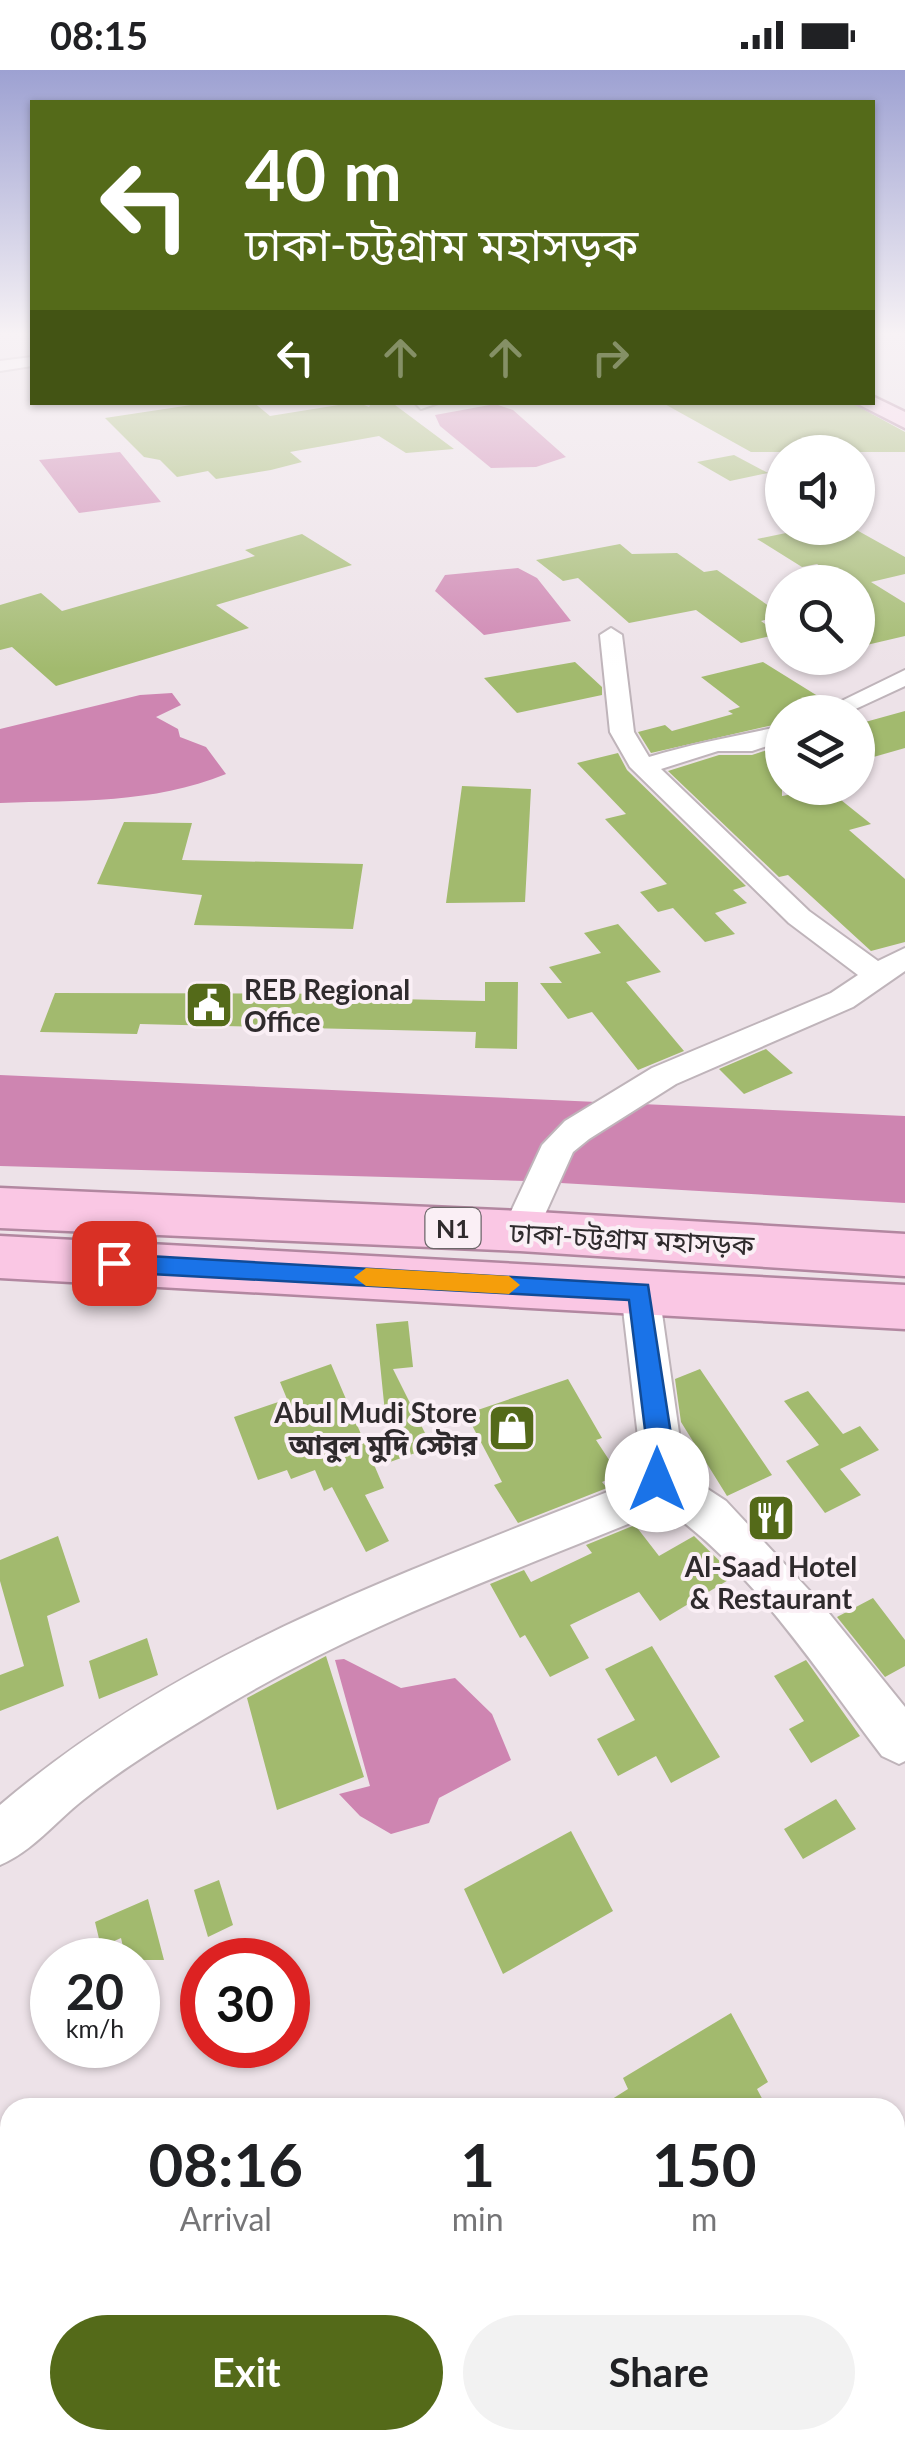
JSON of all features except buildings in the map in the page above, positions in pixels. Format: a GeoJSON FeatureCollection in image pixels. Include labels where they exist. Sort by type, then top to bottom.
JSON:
{"type":"FeatureCollection","features":[{"type":"Feature","properties":{"kind":"highway","name":"ঢাকা-চট্টগ্রাম মহাসড়ক"},"geometry":{"type":"LineString","coordinates":[[0,1208],[508,1230],[905,1255]]}},
{"type":"Feature","properties":{"kind":"highway"},"geometry":{"type":"LineString","coordinates":[[492,1284],[508,1230]]}},
{"type":"Feature","properties":{"kind":"highway","name":"ঢাকা-চট্টগ্রাম মহাসড়ক"},"geometry":{"type":"LineString","coordinates":[[0,1257],[905,1307]]}},
{"type":"Feature","properties":{"kind":"street"},"geometry":{"type":"LineString","coordinates":[[611,635],[622,732],[644,767],[799,917],[876,975]]}},
{"type":"Feature","properties":{"kind":"street"},"geometry":{"type":"LineString","coordinates":[[867,695],[905,677]]}},
{"type":"Feature","properties":{"kind":"street"},"geometry":{"type":"LineString","coordinates":[[644,767],[716,744],[752,744],[765,739]]}},
{"type":"Feature","properties":{"kind":"street"},"geometry":{"type":"LineString","coordinates":[[508,1230],[560,1144],[577,1130],[664,1076],[812,1015],[905,957]]}},
{"type":"Feature","properties":{"kind":"street"},"geometry":{"type":"LineString","coordinates":[[0,1839],[82,1770],[228,1680],[412,1592],[635,1502],[657,1480],[661,1454],[640,1292]]}},
{"type":"Feature","properties":{"kind":"street"},"geometry":{"type":"LineString","coordinates":[[657,1480],[711,1515],[804,1618],[899,1739]]}},
{"type":"Feature","properties":{"kind":"shaded area"},"geometry":{"type":"Polygon","coordinates":[[[465,447],[555,447],[566,457],[536,467],[491,468],[465,447]]]}},
{"type":"Feature","properties":{"kind":"shaded area"},"geometry":{"type":"Polygon","coordinates":[[[120,452],[161,502],[79,513],[39,460],[120,452]]]}},
{"type":"Feature","properties":{"kind":"shaded area"},"geometry":{"type":"Polygon","coordinates":[[[518,568],[537,578],[571,621],[484,635],[435,591],[445,575],[518,568]]]}},
{"type":"Feature","properties":{"kind":"shaded area"},"geometry":{"type":"Polygon","coordinates":[[[172,693],[181,705],[156,717],[178,729],[180,737],[206,747],[226,774],[143,796],[0,803],[0,729],[140,695],[172,693]]]}},
{"type":"Feature","properties":{"kind":"shaded area"},"geometry":{"type":"Polygon","coordinates":[[[0,1075],[905,1116],[905,1203],[526,1181],[0,1166],[0,1075]]]}},
{"type":"Feature","properties":{"kind":"shaded area"},"geometry":{"type":"Polygon","coordinates":[[[344,1659],[401,1688],[455,1678],[492,1714],[511,1760],[439,1798],[429,1823],[391,1834],[360,1816],[339,1794],[370,1786],[335,1660],[344,1659]]]}},
{"type":"Feature","properties":{"kind":"slow traffic"},"geometry":{"type":"LineString","coordinates":[[366,1277],[509,1285]]}},
{"type":"Feature","properties":{"kind":"place","name":"REB Regional Office"},"geometry":{"type":"Point","coordinates":[209,1005]}},
{"type":"Feature","properties":{"kind":"place","name":"Abul Mudi Store আবুল মুদি স্টোর"},"geometry":{"type":"Point","coordinates":[512,1428]}},
{"type":"Feature","properties":{"kind":"place","name":"Al-Saad Hotel & Restaurant"},"geometry":{"type":"Point","coordinates":[771,1518]}},
{"type":"Feature","properties":{"kind":"route"},"geometry":{"type":"LineString","coordinates":[[114,1263],[640,1292],[661,1454],[657,1480]]}}]}
